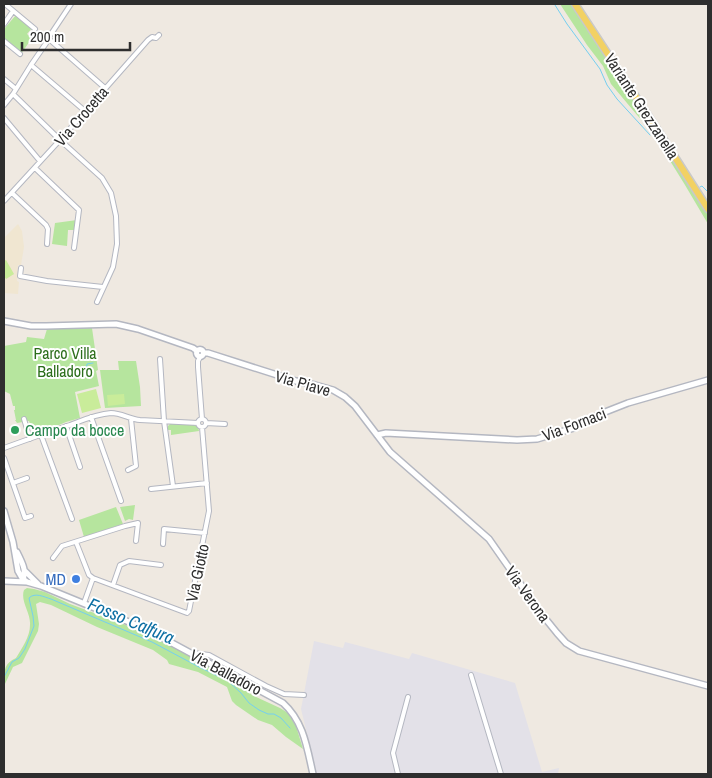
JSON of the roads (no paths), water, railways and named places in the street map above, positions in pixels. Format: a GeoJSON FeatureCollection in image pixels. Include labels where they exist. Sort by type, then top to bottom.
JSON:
{"type":"FeatureCollection","features":[{"type":"Feature","properties":{"kind":"main road","name":"Variante Grezzanella"},"geometry":{"type":"LineString","coordinates":[[575,4],[708,209]]}},
{"type":"Feature","properties":{"kind":"street"},"geometry":{"type":"LineString","coordinates":[[5,4],[35,29]]}},
{"type":"Feature","properties":{"kind":"street"},"geometry":{"type":"LineString","coordinates":[[4,105],[71,4]]}},
{"type":"Feature","properties":{"kind":"street"},"geometry":{"type":"LineString","coordinates":[[4,24],[13,11]]}},
{"type":"Feature","properties":{"kind":"street","name":"Via Crocetta"},"geometry":{"type":"LineString","coordinates":[[4,201],[148,40],[159,35]]}},
{"type":"Feature","properties":{"kind":"street"},"geometry":{"type":"LineString","coordinates":[[49,39],[105,88]]}},
{"type":"Feature","properties":{"kind":"street"},"geometry":{"type":"LineString","coordinates":[[4,41],[20,54]]}},
{"type":"Feature","properties":{"kind":"street"},"geometry":{"type":"LineString","coordinates":[[31,65],[85,111]]}},
{"type":"Feature","properties":{"kind":"street"},"geometry":{"type":"LineString","coordinates":[[4,79],[16,89]]}},
{"type":"Feature","properties":{"kind":"street"},"geometry":{"type":"LineString","coordinates":[[13,94],[102,178],[110,193],[117,226],[117,244],[113,267],[97,302]]}},
{"type":"Feature","properties":{"kind":"street"},"geometry":{"type":"LineString","coordinates":[[4,118],[40,161]]}},
{"type":"Feature","properties":{"kind":"street"},"geometry":{"type":"LineString","coordinates":[[34,168],[79,210],[74,248]]}},
{"type":"Feature","properties":{"kind":"street"},"geometry":{"type":"LineString","coordinates":[[12,193],[46,225],[48,229],[47,244]]}},
{"type":"Feature","properties":{"kind":"street"},"geometry":{"type":"LineString","coordinates":[[21,268],[20,276],[46,281],[103,287]]}},
{"type":"Feature","properties":{"kind":"street","name":"Via Piave"},"geometry":{"type":"LineString","coordinates":[[4,321],[31,326],[121,325],[138,329],[197,351],[202,350],[202,355],[208,353],[296,381],[333,390],[345,397],[354,406],[382,443]]}},
{"type":"Feature","properties":{"kind":"street"},"geometry":{"type":"LineString","coordinates":[[202,355],[198,361],[199,425],[202,427],[206,423]]}},
{"type":"Feature","properties":{"kind":"street"},"geometry":{"type":"LineString","coordinates":[[160,359],[164,421],[173,486]]}},
{"type":"Feature","properties":{"kind":"street","name":"Via Fornaci"},"geometry":{"type":"LineString","coordinates":[[376,435],[386,433],[518,440],[537,439],[574,428],[600,414],[628,403],[708,380]]}},
{"type":"Feature","properties":{"kind":"street"},"geometry":{"type":"LineString","coordinates":[[4,448],[104,414],[116,413],[124,415],[131,420],[204,420],[206,423],[225,424]]}},
{"type":"Feature","properties":{"kind":"street"},"geometry":{"type":"LineString","coordinates":[[91,417],[121,500]]}},
{"type":"Feature","properties":{"kind":"street"},"geometry":{"type":"LineString","coordinates":[[24,420],[30,439]]}},
{"type":"Feature","properties":{"kind":"street"},"geometry":{"type":"LineString","coordinates":[[128,470],[136,466],[131,420]]}},
{"type":"Feature","properties":{"kind":"street"},"geometry":{"type":"LineString","coordinates":[[66,426],[80,467]]}},
{"type":"Feature","properties":{"kind":"street","name":"Via Giotto"},"geometry":{"type":"LineString","coordinates":[[113,585],[187,612],[189,611],[209,511],[202,427]]}},
{"type":"Feature","properties":{"kind":"street"},"geometry":{"type":"LineString","coordinates":[[41,435],[72,520]]}},
{"type":"Feature","properties":{"kind":"street","name":"Via Verona"},"geometry":{"type":"LineString","coordinates":[[382,443],[489,539],[540,612],[566,643],[578,651],[708,686]]}},
{"type":"Feature","properties":{"kind":"street"},"geometry":{"type":"LineString","coordinates":[[4,458],[25,518],[31,516]]}},
{"type":"Feature","properties":{"kind":"street"},"geometry":{"type":"LineString","coordinates":[[13,484],[27,478]]}},
{"type":"Feature","properties":{"kind":"street"},"geometry":{"type":"LineString","coordinates":[[151,489],[207,483]]}},
{"type":"Feature","properties":{"kind":"street","name":"Via Balladoro"},"geometry":{"type":"LineString","coordinates":[[4,511],[13,542],[25,571],[41,586]]}},
{"type":"Feature","properties":{"kind":"street"},"geometry":{"type":"LineString","coordinates":[[53,558],[62,546],[138,523],[136,541]]}},
{"type":"Feature","properties":{"kind":"street"},"geometry":{"type":"LineString","coordinates":[[163,544],[164,528],[205,533]]}},
{"type":"Feature","properties":{"kind":"street","name":"Via Balladoro"},"geometry":{"type":"LineString","coordinates":[[13,542],[17,568],[24,581],[41,586],[146,629],[283,703],[296,717],[313,774]]}},
{"type":"Feature","properties":{"kind":"street"},"geometry":{"type":"LineString","coordinates":[[76,542],[90,575],[93,578],[113,585],[120,565],[129,561],[161,565]]}},
{"type":"Feature","properties":{"kind":"street"},"geometry":{"type":"LineString","coordinates":[[4,581],[14,576],[17,568]]}},
{"type":"Feature","properties":{"kind":"street"},"geometry":{"type":"LineString","coordinates":[[4,581],[24,581],[25,571]]}},
{"type":"Feature","properties":{"kind":"street"},"geometry":{"type":"LineString","coordinates":[[84,603],[93,578]]}},
{"type":"Feature","properties":{"kind":"street"},"geometry":{"type":"LineString","coordinates":[[191,653],[209,655],[284,694],[304,695]]}},
{"type":"Feature","properties":{"kind":"street"},"geometry":{"type":"LineString","coordinates":[[471,675],[501,774]]}},
{"type":"Feature","properties":{"kind":"street"},"geometry":{"type":"LineString","coordinates":[[398,774],[393,753],[408,697]]}},
{"type":"Feature","properties":{"kind":"waterway"},"geometry":{"type":"LineString","coordinates":[[555,5],[600,69],[607,85],[617,99],[650,135]]}},
{"type":"Feature","properties":{"kind":"waterway"},"geometry":{"type":"LineString","coordinates":[[700,187],[702,186],[708,192]]}},
{"type":"Feature","properties":{"kind":"waterway"},"geometry":{"type":"LineString","coordinates":[[87,377],[87,364],[93,363]]}},
{"type":"Feature","properties":{"kind":"waterway","name":"Fosso Calfura"},"geometry":{"type":"LineString","coordinates":[[4,677],[12,662],[19,658],[25,649],[34,626],[29,598],[34,595],[40,596],[152,642],[228,681],[249,703],[259,710],[281,718],[290,728]]}},
{"type":"Feature","properties":{"kind":"place","name":"Campo da bocce"},"geometry":{"type":"Point","coordinates":[15,430]}},
{"type":"Feature","properties":{"kind":"place","name":"MD"},"geometry":{"type":"Point","coordinates":[76,579]}},
{"type":"Feature","properties":{"kind":"park label","name":"Parco Villa Balladoro"},"geometry":{"type":"Point","coordinates":[65,362]}}]}
